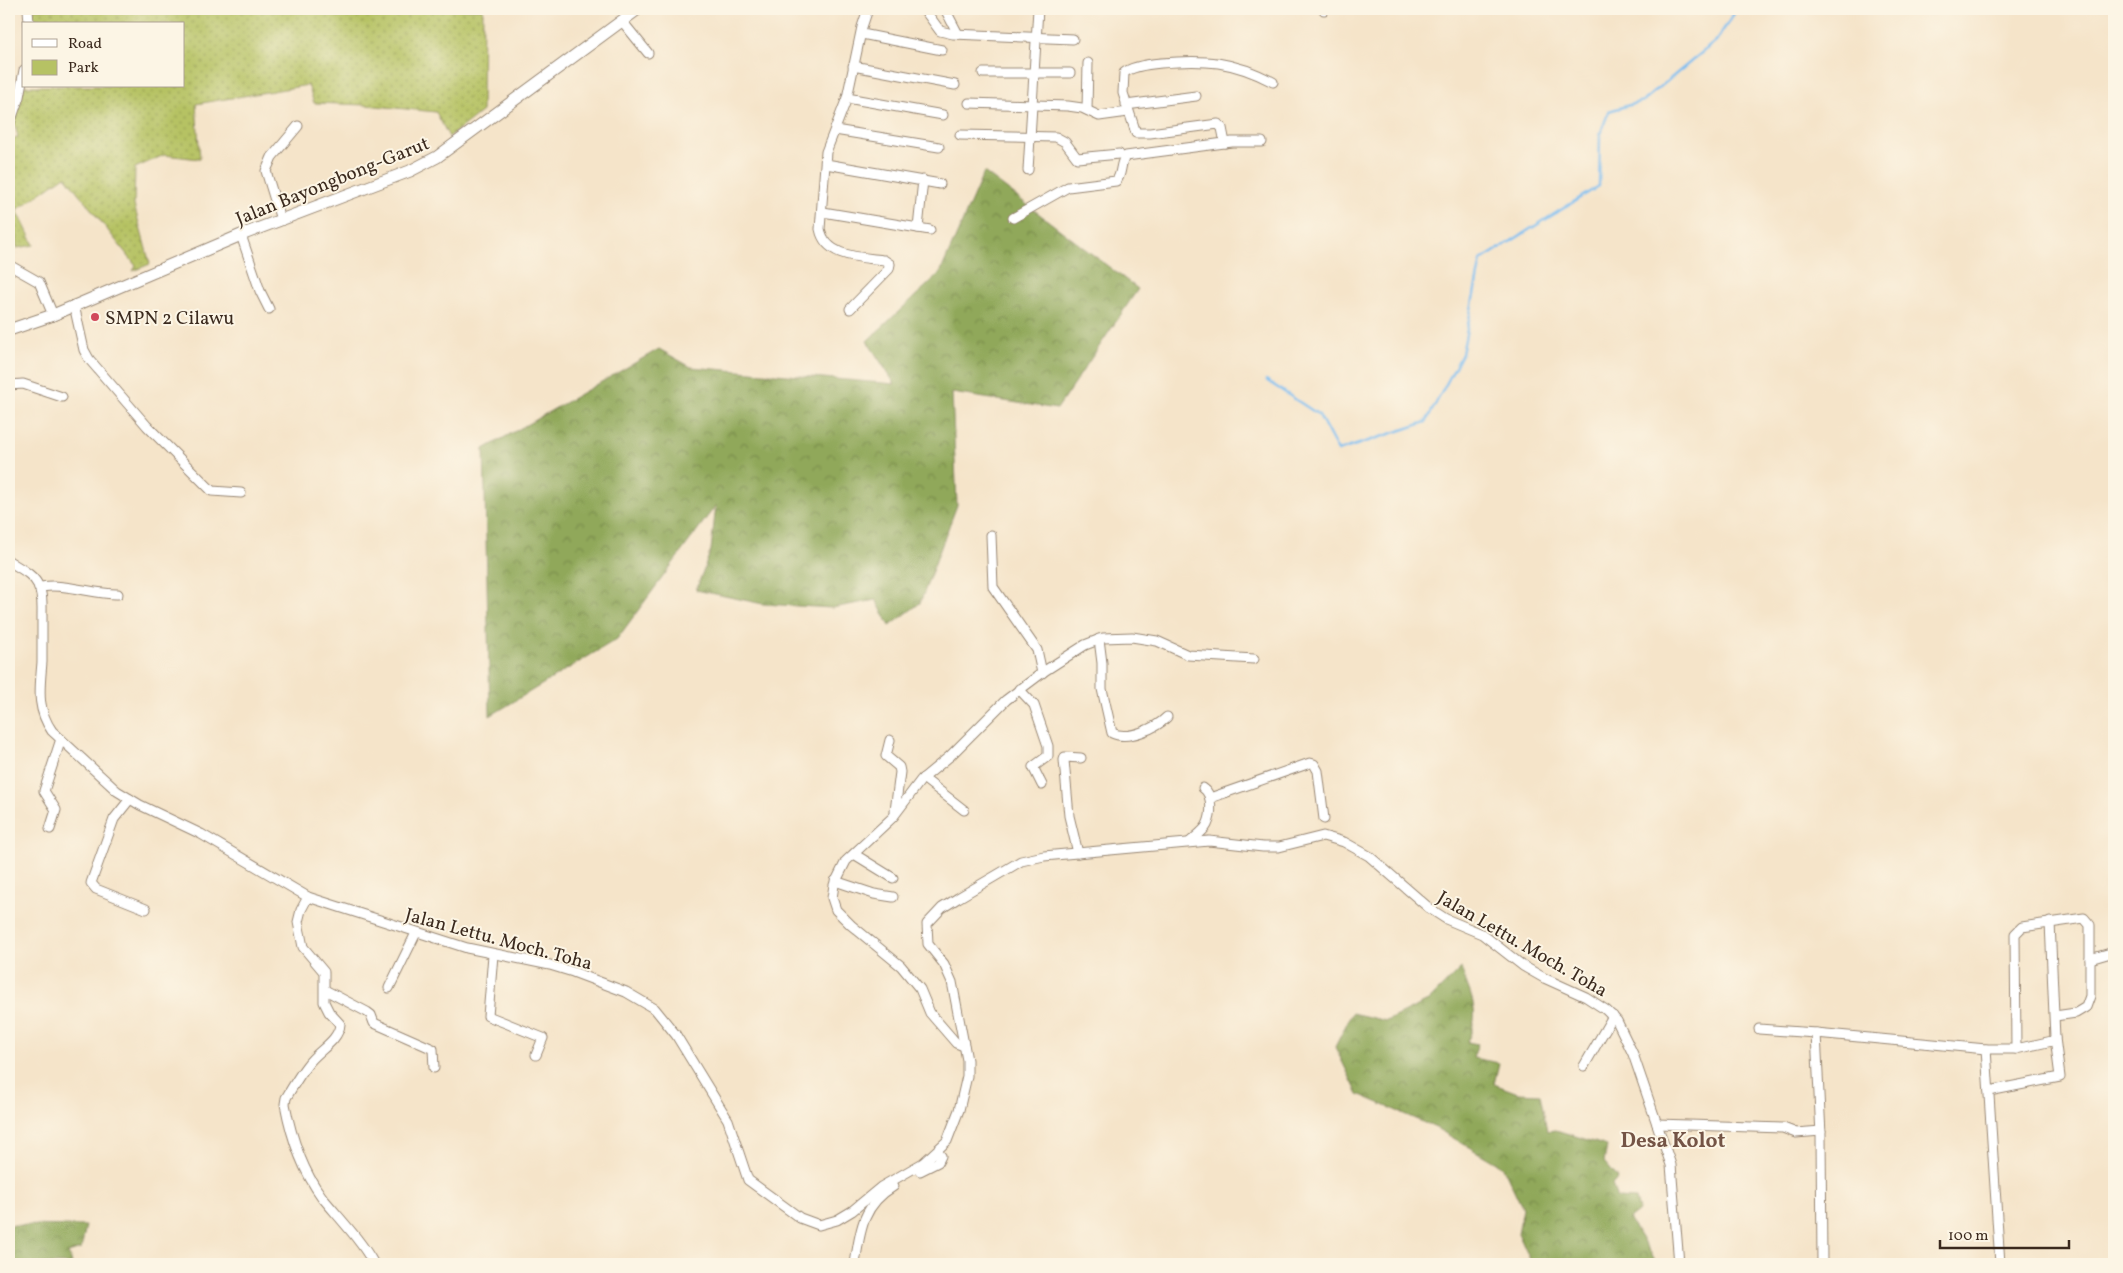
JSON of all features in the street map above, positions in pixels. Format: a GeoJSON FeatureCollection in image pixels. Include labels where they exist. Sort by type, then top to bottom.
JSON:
{"type":"FeatureCollection","features":[{"type":"Feature","properties":{"kind":"main road","name":"Jalan Bayongbong-Garut"},"geometry":{"type":"LineString","coordinates":[[9,330],[53,315],[241,235],[410,171],[437,157],[638,9]]}},
{"type":"Feature","properties":{"kind":"street"},"geometry":{"type":"LineString","coordinates":[[28,9],[29,22]]}},
{"type":"Feature","properties":{"kind":"street"},"geometry":{"type":"LineString","coordinates":[[850,309],[889,269],[890,264],[884,260],[835,251],[822,236],[820,229],[823,212],[826,152],[847,98],[853,66],[868,9]]}},
{"type":"Feature","properties":{"kind":"street"},"geometry":{"type":"LineString","coordinates":[[924,9],[940,31],[955,34],[1073,39]]}},
{"type":"Feature","properties":{"kind":"street"},"geometry":{"type":"LineString","coordinates":[[944,9],[955,34]]}},
{"type":"Feature","properties":{"kind":"street"},"geometry":{"type":"LineString","coordinates":[[1028,170],[1038,9]]}},
{"type":"Feature","properties":{"kind":"street"},"geometry":{"type":"LineString","coordinates":[[622,21],[648,52]]}},
{"type":"Feature","properties":{"kind":"street"},"geometry":{"type":"LineString","coordinates":[[862,34],[942,50]]}},
{"type":"Feature","properties":{"kind":"street"},"geometry":{"type":"LineString","coordinates":[[1225,143],[1222,128],[1218,124],[1138,134],[1133,129],[1123,92],[1124,73],[1151,64],[1198,60],[1219,62],[1250,70],[1273,82]]}},
{"type":"Feature","properties":{"kind":"street"},"geometry":{"type":"LineString","coordinates":[[1087,110],[1088,63]]}},
{"type":"Feature","properties":{"kind":"street"},"geometry":{"type":"LineString","coordinates":[[853,66],[955,85]]}},
{"type":"Feature","properties":{"kind":"street"},"geometry":{"type":"LineString","coordinates":[[983,73],[1070,73]]}},
{"type":"Feature","properties":{"kind":"street"},"geometry":{"type":"LineString","coordinates":[[9,126],[20,96],[22,83]]}},
{"type":"Feature","properties":{"kind":"street"},"geometry":{"type":"LineString","coordinates":[[969,103],[1068,106],[1087,110],[1099,116],[1127,108],[1196,96]]}},
{"type":"Feature","properties":{"kind":"street"},"geometry":{"type":"LineString","coordinates":[[847,98],[943,114]]}},
{"type":"Feature","properties":{"kind":"street"},"geometry":{"type":"LineString","coordinates":[[281,220],[266,171],[272,157],[298,126]]}},
{"type":"Feature","properties":{"kind":"street"},"geometry":{"type":"LineString","coordinates":[[835,130],[939,147]]}},
{"type":"Feature","properties":{"kind":"street"},"geometry":{"type":"LineString","coordinates":[[960,135],[1060,138],[1077,158],[1119,154]]}},
{"type":"Feature","properties":{"kind":"street"},"geometry":{"type":"LineString","coordinates":[[1013,218],[1068,187],[1116,181],[1119,178],[1122,161],[1126,156],[1225,143],[1262,142]]}},
{"type":"Feature","properties":{"kind":"street"},"geometry":{"type":"LineString","coordinates":[[826,164],[940,184]]}},
{"type":"Feature","properties":{"kind":"street"},"geometry":{"type":"LineString","coordinates":[[918,228],[922,180]]}},
{"type":"Feature","properties":{"kind":"street"},"geometry":{"type":"LineString","coordinates":[[823,212],[930,230]]}},
{"type":"Feature","properties":{"kind":"street"},"geometry":{"type":"LineString","coordinates":[[241,235],[260,291],[269,309]]}},
{"type":"Feature","properties":{"kind":"street"},"geometry":{"type":"LineString","coordinates":[[9,265],[39,282],[53,315]]}},
{"type":"Feature","properties":{"kind":"street"},"geometry":{"type":"LineString","coordinates":[[74,305],[84,350],[89,359],[147,426],[212,491],[241,493]]}},
{"type":"Feature","properties":{"kind":"street"},"geometry":{"type":"LineString","coordinates":[[9,385],[23,384],[62,397]]}},
{"type":"Feature","properties":{"kind":"street"},"geometry":{"type":"LineString","coordinates":[[991,535],[993,587],[1037,650],[1042,673]]}},
{"type":"Feature","properties":{"kind":"street"},"geometry":{"type":"LineString","coordinates":[[9,561],[28,574],[39,588],[54,585],[78,591],[118,594]]}},
{"type":"Feature","properties":{"kind":"street","name":"Jalan Lettu. Moch. Toha"},"geometry":{"type":"LineString","coordinates":[[39,588],[42,601],[40,710],[52,731],[117,791],[201,834],[308,897],[416,933],[493,954],[550,965],[573,972],[626,992],[655,1009],[676,1035],[728,1120],[748,1180],[778,1204],[800,1218],[819,1225],[837,1220],[852,1211],[881,1186],[923,1164],[937,1152],[951,1132],[959,1110],[967,1076],[967,1060],[952,982],[944,964],[928,944],[926,931],[929,921],[958,898],[1021,862],[1044,856],[1208,841],[1264,847],[1288,845],[1322,836],[1336,838],[1369,856],[1408,891],[1446,919],[1482,934],[1523,966],[1586,997],[1613,1016],[1627,1039],[1674,1178],[1679,1264]]}},
{"type":"Feature","properties":{"kind":"street"},"geometry":{"type":"LineString","coordinates":[[964,1046],[956,1043],[930,1013],[920,989],[902,966],[851,925],[836,910],[832,898],[846,861],[857,857],[926,781],[1023,693],[1042,673],[1085,645],[1099,640],[1145,638],[1188,655],[1254,659]]}},
{"type":"Feature","properties":{"kind":"street"},"geometry":{"type":"LineString","coordinates":[[1099,640],[1102,663],[1102,689],[1112,733],[1123,735],[1144,731],[1168,717]]}},
{"type":"Feature","properties":{"kind":"street"},"geometry":{"type":"LineString","coordinates":[[1023,693],[1034,706],[1050,751],[1048,756],[1033,767],[1042,786]]}},
{"type":"Feature","properties":{"kind":"street"},"geometry":{"type":"LineString","coordinates":[[50,829],[56,810],[44,791],[61,739]]}},
{"type":"Feature","properties":{"kind":"street"},"geometry":{"type":"LineString","coordinates":[[890,740],[886,756],[899,767],[900,772],[895,814]]}},
{"type":"Feature","properties":{"kind":"street"},"geometry":{"type":"LineString","coordinates":[[1078,853],[1069,816],[1064,760],[1065,758],[1081,758]]}},
{"type":"Feature","properties":{"kind":"street"},"geometry":{"type":"LineString","coordinates":[[1210,798],[1310,763],[1314,764],[1318,771],[1324,820]]}},
{"type":"Feature","properties":{"kind":"street"},"geometry":{"type":"LineString","coordinates":[[926,781],[964,810]]}},
{"type":"Feature","properties":{"kind":"street"},"geometry":{"type":"LineString","coordinates":[[1190,842],[1206,826],[1210,798],[1208,791],[1203,788]]}},
{"type":"Feature","properties":{"kind":"street"},"geometry":{"type":"LineString","coordinates":[[130,799],[114,819],[91,883],[96,889],[146,909]]}},
{"type":"Feature","properties":{"kind":"street"},"geometry":{"type":"LineString","coordinates":[[857,857],[893,878]]}},
{"type":"Feature","properties":{"kind":"street"},"geometry":{"type":"LineString","coordinates":[[838,882],[893,897]]}},
{"type":"Feature","properties":{"kind":"street"},"geometry":{"type":"LineString","coordinates":[[308,897],[301,910],[298,922],[303,947],[324,972],[325,1006],[340,1024],[340,1028],[334,1038],[306,1066],[286,1098],[285,1104],[307,1172],[321,1195],[345,1222],[374,1264]]}},
{"type":"Feature","properties":{"kind":"street"},"geometry":{"type":"LineString","coordinates":[[2016,1049],[2015,934],[2022,927],[2080,917],[2087,920],[2090,925],[2090,996],[2086,1007],[2076,1013],[2055,1016]]}},
{"type":"Feature","properties":{"kind":"street"},"geometry":{"type":"LineString","coordinates":[[1988,1090],[2060,1077],[2055,1038],[2050,922]]}},
{"type":"Feature","properties":{"kind":"street"},"geometry":{"type":"LineString","coordinates":[[389,988],[416,933]]}},
{"type":"Feature","properties":{"kind":"street"},"geometry":{"type":"LineString","coordinates":[[2090,959],[2114,952]]}},
{"type":"Feature","properties":{"kind":"street"},"geometry":{"type":"LineString","coordinates":[[493,954],[488,1016],[542,1038],[543,1042],[536,1055]]}},
{"type":"Feature","properties":{"kind":"street"},"geometry":{"type":"LineString","coordinates":[[325,990],[367,1012],[378,1026],[433,1049],[434,1068]]}},
{"type":"Feature","properties":{"kind":"street"},"geometry":{"type":"LineString","coordinates":[[1584,1066],[1613,1016]]}},
{"type":"Feature","properties":{"kind":"street"},"geometry":{"type":"LineString","coordinates":[[1759,1029],[1986,1049],[2016,1049],[2052,1041],[2055,1038]]}},
{"type":"Feature","properties":{"kind":"street"},"geometry":{"type":"LineString","coordinates":[[1816,1033],[1821,1131],[1822,1264]]}},
{"type":"Feature","properties":{"kind":"street"},"geometry":{"type":"LineString","coordinates":[[1986,1049],[2000,1264]]}},
{"type":"Feature","properties":{"kind":"street"},"geometry":{"type":"LineString","coordinates":[[1657,1124],[1783,1128],[1800,1133],[1821,1131]]}},
{"type":"Feature","properties":{"kind":"street"},"geometry":{"type":"LineString","coordinates":[[855,1264],[863,1218],[885,1191],[938,1162],[941,1156],[937,1152]]}},
{"type":"Feature","properties":{"kind":"green space"},"geometry":{"type":"Polygon","coordinates":[[[29,9],[483,9],[482,111],[449,137],[436,112],[366,105],[314,103],[308,85],[196,104],[200,159],[164,155],[135,168],[134,205],[150,264],[133,271],[136,266],[65,176],[17,210],[34,245],[17,248],[9,188],[9,143],[18,136],[12,118],[23,88],[185,88],[185,22],[29,22],[29,9]]]}},
{"type":"Feature","properties":{"kind":"green space"},"geometry":{"type":"Polygon","coordinates":[[[984,172],[1138,289],[1057,409],[952,393],[957,505],[920,603],[890,626],[876,600],[832,608],[763,604],[696,590],[711,550],[716,505],[617,639],[490,716],[484,449],[659,349],[691,367],[895,384],[867,341],[940,273],[984,172]]]}},
{"type":"Feature","properties":{"kind":"green space"},"geometry":{"type":"Polygon","coordinates":[[[1461,968],[1473,1005],[1474,1022],[1467,1042],[1478,1044],[1473,1058],[1499,1063],[1494,1084],[1518,1093],[1540,1094],[1547,1131],[1556,1130],[1607,1146],[1604,1162],[1618,1178],[1612,1185],[1617,1198],[1636,1199],[1639,1211],[1629,1219],[1654,1258],[1654,1264],[1532,1264],[1518,1233],[1523,1209],[1503,1167],[1436,1128],[1358,1094],[1335,1047],[1352,1013],[1386,1021],[1428,1001],[1461,968]]]}},
{"type":"Feature","properties":{"kind":"green space"},"geometry":{"type":"Polygon","coordinates":[[[9,1225],[86,1226],[81,1249],[68,1253],[72,1264],[9,1264],[9,1225]]]}},
{"type":"Feature","properties":{"kind":"waterway"},"geometry":{"type":"LineString","coordinates":[[1266,380],[1319,415],[1338,451],[1426,422],[1462,354],[1481,260],[1599,186],[1600,134],[1609,111],[1643,101],[1716,41],[1737,9]]}},
{"type":"Feature","properties":{"kind":"place","name":"SMPN 2 Cilawu"},"geometry":{"type":"Point","coordinates":[95,317]}},
{"type":"Feature","properties":{"kind":"district","name":"Desa Kolot"},"geometry":{"type":"Point","coordinates":[1673,1140]}}]}
